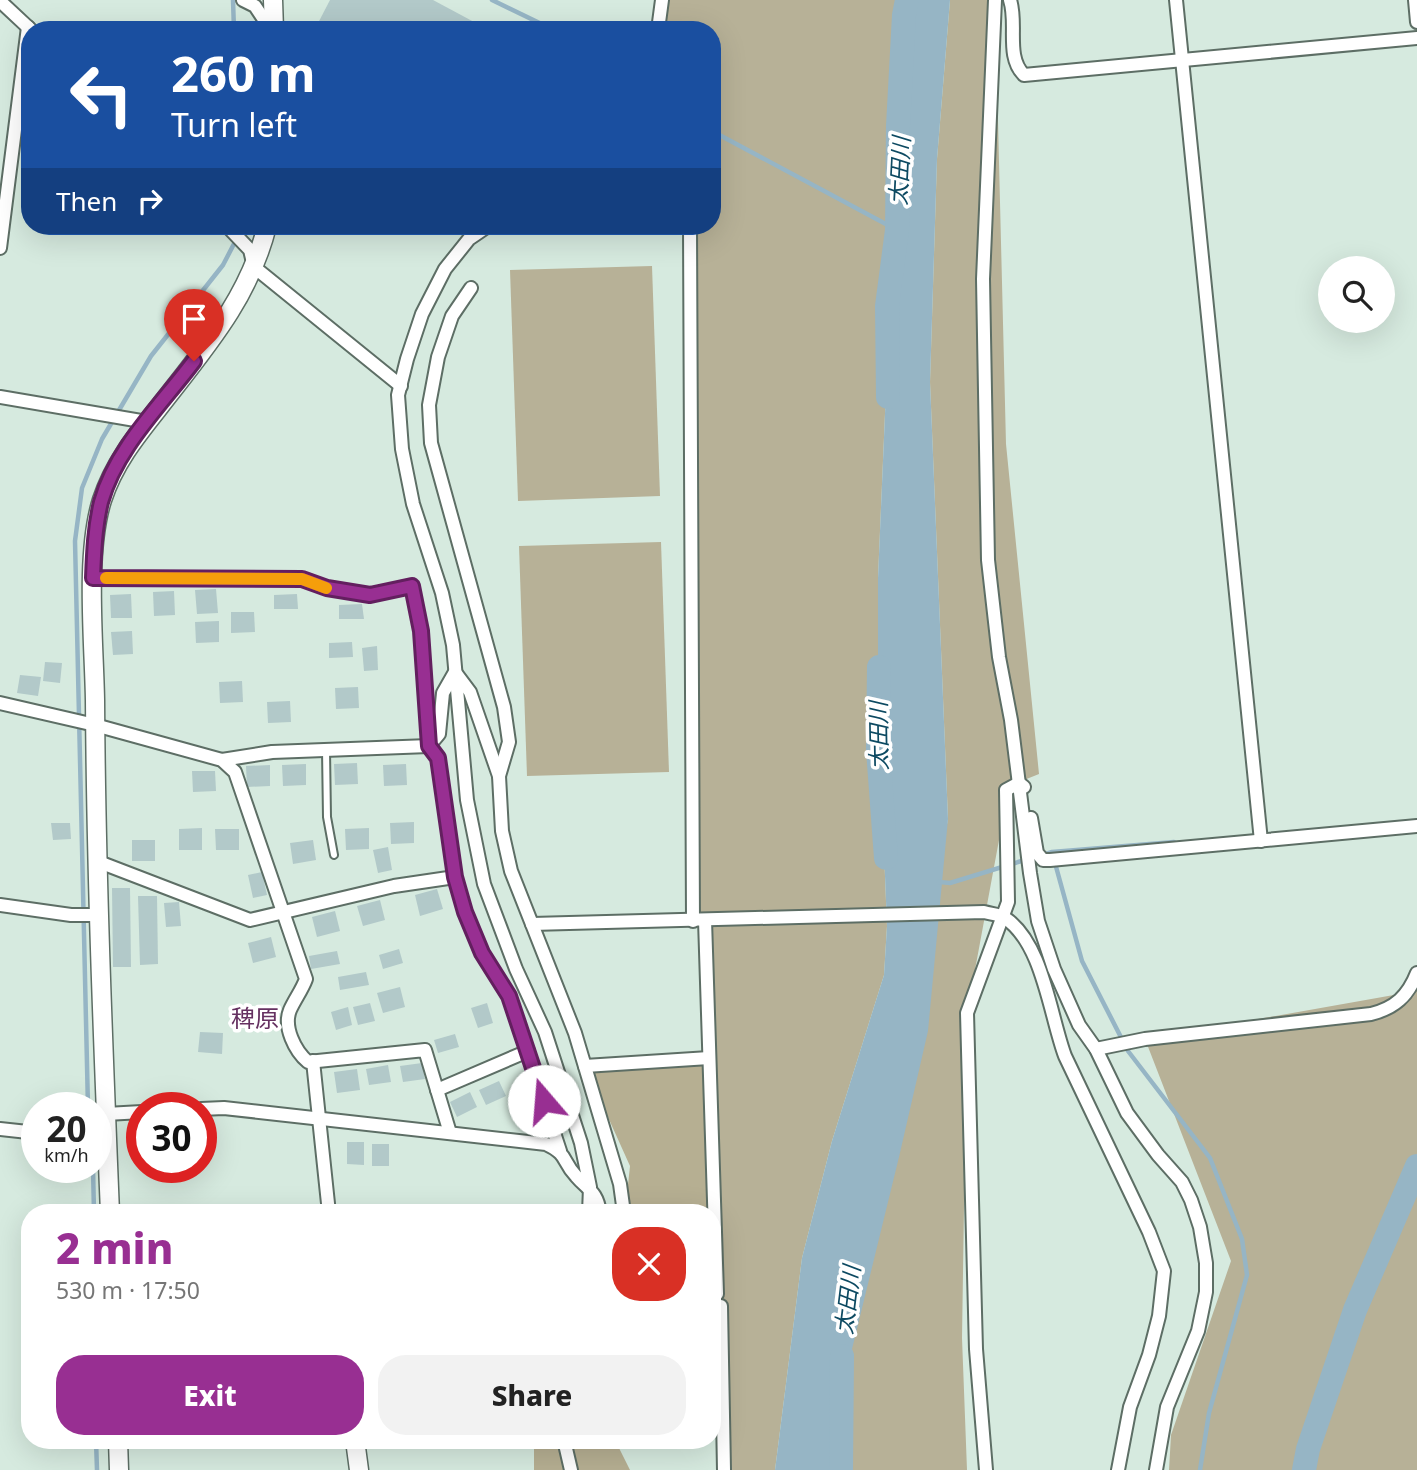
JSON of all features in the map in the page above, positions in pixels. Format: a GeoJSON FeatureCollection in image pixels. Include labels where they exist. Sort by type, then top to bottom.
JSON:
{"type":"FeatureCollection","features":[{"type":"Feature","properties":{"kind":"street"},"geometry":{"type":"LineString","coordinates":[[243,0],[255,6],[266,21]]}},
{"type":"Feature","properties":{"kind":"street"},"geometry":{"type":"LineString","coordinates":[[273,0],[273,21]]}},
{"type":"Feature","properties":{"kind":"street"},"geometry":{"type":"LineString","coordinates":[[659,21],[662,0]]}},
{"type":"Feature","properties":{"kind":"street"},"geometry":{"type":"LineString","coordinates":[[995,0],[983,279],[988,561],[999,657],[1011,720],[1038,921],[1054,969],[1079,1025],[1096,1049],[1127,1113],[1158,1156],[1182,1182],[1191,1200],[1200,1227],[1206,1263],[1206,1292],[1198,1331],[1167,1407],[1156,1470]]}},
{"type":"Feature","properties":{"kind":"street"},"geometry":{"type":"LineString","coordinates":[[1010,0],[1014,12],[1014,52],[1018,68],[1024,75],[1417,38]]}},
{"type":"Feature","properties":{"kind":"street"},"geometry":{"type":"LineString","coordinates":[[1176,0],[1261,841]]}},
{"type":"Feature","properties":{"kind":"street"},"geometry":{"type":"LineString","coordinates":[[1415,0],[1417,22]]}},
{"type":"Feature","properties":{"kind":"street"},"geometry":{"type":"LineString","coordinates":[[0,1],[21,21]]}},
{"type":"Feature","properties":{"kind":"street"},"geometry":{"type":"LineString","coordinates":[[0,248],[21,89]]}},
{"type":"Feature","properties":{"kind":"street"},"geometry":{"type":"LineString","coordinates":[[236,235],[250,250],[254,267],[401,386]]}},
{"type":"Feature","properties":{"kind":"street"},"geometry":{"type":"LineString","coordinates":[[105,1092],[95,725],[95,535],[102,501],[124,452],[226,321],[254,267],[264,235]]}},
{"type":"Feature","properties":{"kind":"street"},"geometry":{"type":"LineString","coordinates":[[475,235],[445,269],[422,314],[398,395],[402,449],[413,504],[442,593],[453,645],[467,800],[484,884],[516,969],[545,1032],[581,1143],[590,1187],[589,1204]]}},
{"type":"Feature","properties":{"kind":"street"},"geometry":{"type":"LineString","coordinates":[[690,235],[705,920],[715,1204]]}},
{"type":"Feature","properties":{"kind":"street"},"geometry":{"type":"LineString","coordinates":[[471,288],[452,316],[438,357],[429,405],[431,443],[504,707],[509,742],[499,776]]}},
{"type":"Feature","properties":{"kind":"street"},"geometry":{"type":"LineString","coordinates":[[0,397],[147,422]]}},
{"type":"Feature","properties":{"kind":"street"},"geometry":{"type":"LineString","coordinates":[[93,578],[302,579],[327,588],[370,595],[412,586],[421,631],[429,746],[438,758],[455,877],[465,912],[482,953],[509,996],[560,1151],[575,1176],[590,1187],[598,1204]]}},
{"type":"Feature","properties":{"kind":"street"},"geometry":{"type":"LineString","coordinates":[[455,672],[470,692],[499,776],[502,831],[511,871],[585,1066],[620,1184],[623,1204]]}},
{"type":"Feature","properties":{"kind":"street"},"geometry":{"type":"LineString","coordinates":[[0,703],[95,725],[222,760],[272,752],[429,746],[439,734],[443,692],[455,672]]}},
{"type":"Feature","properties":{"kind":"street"},"geometry":{"type":"LineString","coordinates":[[222,760],[235,772],[306,979],[302,992],[289,1012],[290,1029],[297,1052],[308,1062],[425,1050],[450,1133]]}},
{"type":"Feature","properties":{"kind":"street"},"geometry":{"type":"LineString","coordinates":[[1019,783],[1027,789],[1037,853],[1043,860],[1417,826]]}},
{"type":"Feature","properties":{"kind":"street"},"geometry":{"type":"LineString","coordinates":[[986,1470],[976,1349],[967,1013],[1009,902],[1006,790],[1019,783]]}},
{"type":"Feature","properties":{"kind":"street"},"geometry":{"type":"LineString","coordinates":[[99,862],[250,920],[394,886],[455,877]]}},
{"type":"Feature","properties":{"kind":"street"},"geometry":{"type":"LineString","coordinates":[[0,905],[71,915],[101,915]]}},
{"type":"Feature","properties":{"kind":"street"},"geometry":{"type":"LineString","coordinates":[[532,924],[984,912],[1003,916],[1016,928],[1039,967],[1065,1056],[1149,1232],[1164,1271],[1149,1355],[1130,1407],[1118,1470]]}},
{"type":"Feature","properties":{"kind":"street"},"geometry":{"type":"LineString","coordinates":[[1096,1049],[1145,1039],[1388,1010],[1406,993],[1417,973]]}},
{"type":"Feature","properties":{"kind":"street"},"geometry":{"type":"LineString","coordinates":[[437,1090],[528,1051]]}},
{"type":"Feature","properties":{"kind":"street"},"geometry":{"type":"LineString","coordinates":[[585,1066],[709,1058]]}},
{"type":"Feature","properties":{"kind":"street"},"geometry":{"type":"LineString","coordinates":[[313,1061],[328,1204]]}},
{"type":"Feature","properties":{"kind":"street"},"geometry":{"type":"LineString","coordinates":[[217,1108],[545,1144],[560,1151]]}},
{"type":"Feature","properties":{"kind":"street"},"geometry":{"type":"LineString","coordinates":[[0,1129],[21,1131]]}},
{"type":"Feature","properties":{"kind":"street"},"geometry":{"type":"LineString","coordinates":[[107,1183],[109,1204]]}},
{"type":"Feature","properties":{"kind":"street"},"geometry":{"type":"LineString","coordinates":[[721,1368],[724,1470]]}},
{"type":"Feature","properties":{"kind":"street"},"geometry":{"type":"LineString","coordinates":[[118,1449],[119,1470]]}},
{"type":"Feature","properties":{"kind":"street"},"geometry":{"type":"LineString","coordinates":[[356,1449],[359,1470]]}},
{"type":"Feature","properties":{"kind":"street"},"geometry":{"type":"LineString","coordinates":[[566,1449],[571,1470]]}},
{"type":"Feature","properties":{"kind":"lane"},"geometry":{"type":"LineString","coordinates":[[326,750],[327,817],[334,855]]}},
{"type":"Feature","properties":{"kind":"shaded area"},"geometry":{"type":"Polygon","coordinates":[[[666,0],[910,0],[891,273],[878,578],[878,701],[887,926],[884,975],[832,1141],[802,1258],[775,1470],[725,1470],[721,1382],[721,1204],[713,1204],[692,743],[687,235],[721,235],[721,21],[660,21],[666,0]]]}},
{"type":"Feature","properties":{"kind":"shaded area"},"geometry":{"type":"Polygon","coordinates":[[[950,0],[995,0],[1006,444],[1039,774],[1009,786],[967,1013],[962,1338],[967,1470],[841,1470],[842,1390],[948,819],[930,382],[937,159],[950,0]]]}},
{"type":"Feature","properties":{"kind":"shaded area"},"geometry":{"type":"Polygon","coordinates":[[[652,266],[660,496],[518,501],[510,270],[652,266]]]}},
{"type":"Feature","properties":{"kind":"shaded area"},"geometry":{"type":"Polygon","coordinates":[[[661,542],[669,772],[527,776],[519,546],[661,542]]]}},
{"type":"Feature","properties":{"kind":"shaded area"},"geometry":{"type":"Polygon","coordinates":[[[1417,967],[1417,1470],[1169,1470],[1171,1435],[1231,1261],[1145,1039],[1405,993],[1417,967]]]}},
{"type":"Feature","properties":{"kind":"shaded area"},"geometry":{"type":"Polygon","coordinates":[[[709,1058],[714,1204],[626,1204],[630,1166],[585,1066],[709,1058]]]}},
{"type":"Feature","properties":{"kind":"shaded area"},"geometry":{"type":"Polygon","coordinates":[[[534,1449],[620,1449],[630,1470],[534,1470],[534,1449]]]}},
{"type":"Feature","properties":{"kind":"water"},"geometry":{"type":"Polygon","coordinates":[[[910,0],[950,0],[937,159],[930,382],[948,819],[928,1031],[842,1390],[841,1470],[775,1470],[802,1258],[832,1141],[884,975],[887,926],[878,701],[878,578],[891,273],[910,0]]]}},
{"type":"Feature","properties":{"kind":"building"},"geometry":{"type":"Polygon","coordinates":[[[330,0],[433,0],[472,21],[319,21],[330,0]]]}},
{"type":"Feature","properties":{"kind":"building"},"geometry":{"type":"Polygon","coordinates":[[[216,589],[218,613],[197,614],[195,590],[216,589]]]}},
{"type":"Feature","properties":{"kind":"building"},"geometry":{"type":"Polygon","coordinates":[[[174,591],[175,615],[154,616],[153,592],[174,591]]]}},
{"type":"Feature","properties":{"kind":"building"},"geometry":{"type":"Polygon","coordinates":[[[131,594],[132,618],[111,618],[110,595],[131,594]]]}},
{"type":"Feature","properties":{"kind":"building"},"geometry":{"type":"Polygon","coordinates":[[[297,594],[298,609],[274,609],[274,595],[297,594]]]}},
{"type":"Feature","properties":{"kind":"building"},"geometry":{"type":"Polygon","coordinates":[[[362,604],[364,619],[339,619],[339,605],[362,604]]]}},
{"type":"Feature","properties":{"kind":"building"},"geometry":{"type":"Polygon","coordinates":[[[231,612],[254,612],[255,632],[231,633],[231,612]]]}},
{"type":"Feature","properties":{"kind":"building"},"geometry":{"type":"Polygon","coordinates":[[[219,621],[219,642],[196,643],[195,622],[219,621]]]}},
{"type":"Feature","properties":{"kind":"building"},"geometry":{"type":"Polygon","coordinates":[[[132,631],[133,654],[113,655],[111,632],[132,631]]]}},
{"type":"Feature","properties":{"kind":"building"},"geometry":{"type":"Polygon","coordinates":[[[352,642],[353,657],[329,658],[329,643],[352,642]]]}},
{"type":"Feature","properties":{"kind":"building"},"geometry":{"type":"Polygon","coordinates":[[[377,646],[378,670],[364,671],[362,648],[377,646]]]}},
{"type":"Feature","properties":{"kind":"building"},"geometry":{"type":"Polygon","coordinates":[[[45,662],[62,663],[60,683],[43,681],[45,662]]]}},
{"type":"Feature","properties":{"kind":"building"},"geometry":{"type":"Polygon","coordinates":[[[20,675],[41,677],[38,696],[17,693],[20,675]]]}},
{"type":"Feature","properties":{"kind":"building"},"geometry":{"type":"Polygon","coordinates":[[[242,681],[243,702],[220,703],[219,682],[242,681]]]}},
{"type":"Feature","properties":{"kind":"building"},"geometry":{"type":"Polygon","coordinates":[[[358,687],[359,708],[336,709],[335,688],[358,687]]]}},
{"type":"Feature","properties":{"kind":"building"},"geometry":{"type":"Polygon","coordinates":[[[290,701],[291,722],[268,723],[267,702],[290,701]]]}},
{"type":"Feature","properties":{"kind":"building"},"geometry":{"type":"Polygon","coordinates":[[[357,763],[358,784],[335,785],[334,764],[357,763]]]}},
{"type":"Feature","properties":{"kind":"building"},"geometry":{"type":"Polygon","coordinates":[[[306,764],[306,785],[283,786],[282,765],[306,764]]]}},
{"type":"Feature","properties":{"kind":"building"},"geometry":{"type":"Polygon","coordinates":[[[406,764],[407,785],[384,786],[383,765],[406,764]]]}},
{"type":"Feature","properties":{"kind":"building"},"geometry":{"type":"Polygon","coordinates":[[[270,765],[270,786],[247,787],[246,766],[270,765]]]}},
{"type":"Feature","properties":{"kind":"building"},"geometry":{"type":"Polygon","coordinates":[[[192,771],[215,771],[216,791],[193,792],[192,771]]]}},
{"type":"Feature","properties":{"kind":"building"},"geometry":{"type":"Polygon","coordinates":[[[414,822],[414,843],[391,844],[390,823],[414,822]]]}},
{"type":"Feature","properties":{"kind":"building"},"geometry":{"type":"Polygon","coordinates":[[[51,823],[70,823],[71,839],[53,840],[51,823]]]}},
{"type":"Feature","properties":{"kind":"building"},"geometry":{"type":"Polygon","coordinates":[[[202,828],[202,850],[179,850],[179,829],[202,828]]]}},
{"type":"Feature","properties":{"kind":"building"},"geometry":{"type":"Polygon","coordinates":[[[369,828],[369,849],[346,850],[345,829],[369,828]]]}},
{"type":"Feature","properties":{"kind":"building"},"geometry":{"type":"Polygon","coordinates":[[[215,829],[239,829],[239,850],[216,850],[215,829]]]}},
{"type":"Feature","properties":{"kind":"building"},"geometry":{"type":"Polygon","coordinates":[[[132,840],[155,840],[155,861],[132,861],[132,840]]]}},
{"type":"Feature","properties":{"kind":"building"},"geometry":{"type":"Polygon","coordinates":[[[313,840],[316,860],[293,864],[290,843],[313,840]]]}},
{"type":"Feature","properties":{"kind":"building"},"geometry":{"type":"Polygon","coordinates":[[[388,847],[392,870],[378,873],[373,850],[388,847]]]}},
{"type":"Feature","properties":{"kind":"building"},"geometry":{"type":"Polygon","coordinates":[[[262,872],[267,895],[253,898],[248,875],[262,872]]]}},
{"type":"Feature","properties":{"kind":"building"},"geometry":{"type":"Polygon","coordinates":[[[112,888],[130,888],[131,967],[113,967],[112,888]]]}},
{"type":"Feature","properties":{"kind":"building"},"geometry":{"type":"Polygon","coordinates":[[[437,889],[443,909],[420,916],[415,895],[437,889]]]}},
{"type":"Feature","properties":{"kind":"building"},"geometry":{"type":"Polygon","coordinates":[[[138,896],[157,896],[158,964],[140,965],[138,896]]]}},
{"type":"Feature","properties":{"kind":"building"},"geometry":{"type":"Polygon","coordinates":[[[380,900],[385,920],[363,926],[357,906],[380,900]]]}},
{"type":"Feature","properties":{"kind":"building"},"geometry":{"type":"Polygon","coordinates":[[[179,902],[181,926],[166,927],[164,903],[179,902]]]}},
{"type":"Feature","properties":{"kind":"building"},"geometry":{"type":"Polygon","coordinates":[[[335,911],[340,931],[317,937],[312,917],[335,911]]]}},
{"type":"Feature","properties":{"kind":"building"},"geometry":{"type":"Polygon","coordinates":[[[271,937],[276,957],[253,963],[248,943],[271,937]]]}},
{"type":"Feature","properties":{"kind":"building"},"geometry":{"type":"Polygon","coordinates":[[[399,949],[403,963],[383,969],[379,955],[399,949]]]}},
{"type":"Feature","properties":{"kind":"building"},"geometry":{"type":"Polygon","coordinates":[[[337,951],[340,964],[311,969],[309,956],[337,951]]]}},
{"type":"Feature","properties":{"kind":"building"},"geometry":{"type":"Polygon","coordinates":[[[366,972],[369,985],[340,990],[338,977],[366,972]]]}},
{"type":"Feature","properties":{"kind":"building"},"geometry":{"type":"Polygon","coordinates":[[[400,987],[405,1007],[383,1013],[377,993],[400,987]]]}},
{"type":"Feature","properties":{"kind":"building"},"geometry":{"type":"Polygon","coordinates":[[[370,1003],[375,1021],[358,1025],[353,1007],[370,1003]]]}},
{"type":"Feature","properties":{"kind":"building"},"geometry":{"type":"Polygon","coordinates":[[[487,1003],[493,1023],[478,1028],[471,1008],[487,1003]]]}},
{"type":"Feature","properties":{"kind":"building"},"geometry":{"type":"Polygon","coordinates":[[[348,1007],[352,1025],[336,1030],[331,1012],[348,1007]]]}},
{"type":"Feature","properties":{"kind":"building"},"geometry":{"type":"Polygon","coordinates":[[[200,1032],[223,1033],[222,1054],[198,1052],[200,1032]]]}},
{"type":"Feature","properties":{"kind":"building"},"geometry":{"type":"Polygon","coordinates":[[[455,1034],[459,1047],[438,1053],[434,1040],[455,1034]]]}},
{"type":"Feature","properties":{"kind":"building"},"geometry":{"type":"Polygon","coordinates":[[[422,1063],[425,1079],[403,1082],[400,1066],[422,1063]]]}},
{"type":"Feature","properties":{"kind":"building"},"geometry":{"type":"Polygon","coordinates":[[[388,1065],[391,1082],[369,1085],[366,1069],[388,1065]]]}},
{"type":"Feature","properties":{"kind":"building"},"geometry":{"type":"Polygon","coordinates":[[[357,1069],[360,1090],[337,1093],[334,1072],[357,1069]]]}},
{"type":"Feature","properties":{"kind":"building"},"geometry":{"type":"Polygon","coordinates":[[[499,1081],[506,1096],[486,1105],[479,1090],[499,1081]]]}},
{"type":"Feature","properties":{"kind":"building"},"geometry":{"type":"Polygon","coordinates":[[[470,1092],[477,1107],[457,1117],[450,1102],[470,1092]]]}},
{"type":"Feature","properties":{"kind":"building"},"geometry":{"type":"Polygon","coordinates":[[[347,1142],[364,1142],[364,1165],[347,1164],[347,1142]]]}},
{"type":"Feature","properties":{"kind":"building"},"geometry":{"type":"Polygon","coordinates":[[[372,1144],[389,1144],[389,1166],[372,1166],[372,1144]]]}},
{"type":"Feature","properties":{"kind":"waterway"},"geometry":{"type":"LineString","coordinates":[[233,0],[234,21]]}},
{"type":"Feature","properties":{"kind":"waterway"},"geometry":{"type":"LineString","coordinates":[[492,0],[535,21]]}},
{"type":"Feature","properties":{"kind":"waterway","name":"太田川"},"geometry":{"type":"LineString","coordinates":[[888,397],[887,306],[897,230],[898,126],[907,0]]}},
{"type":"Feature","properties":{"kind":"waterway"},"geometry":{"type":"LineString","coordinates":[[721,136],[897,230]]}},
{"type":"Feature","properties":{"kind":"waterway"},"geometry":{"type":"LineString","coordinates":[[88,1092],[75,541],[82,488],[102,439],[151,356],[223,265],[236,240]]}},
{"type":"Feature","properties":{"kind":"waterway","name":"太田川"},"geometry":{"type":"LineString","coordinates":[[879,667],[878,750],[886,858]]}},
{"type":"Feature","properties":{"kind":"waterway"},"geometry":{"type":"LineString","coordinates":[[1043,855],[1174,842]]}},
{"type":"Feature","properties":{"kind":"waterway"},"geometry":{"type":"LineString","coordinates":[[939,882],[950,883],[1028,859]]}},
{"type":"Feature","properties":{"kind":"waterway"},"geometry":{"type":"LineString","coordinates":[[1055,863],[1082,961],[1128,1051],[1210,1158],[1242,1239],[1247,1275],[1209,1413],[1200,1470]]}},
{"type":"Feature","properties":{"kind":"waterway"},"geometry":{"type":"LineString","coordinates":[[1304,1470],[1308,1449],[1355,1310],[1417,1166]]}},
{"type":"Feature","properties":{"kind":"waterway"},"geometry":{"type":"LineString","coordinates":[[93,1183],[94,1204]]}},
{"type":"Feature","properties":{"kind":"waterway","name":"太田川"},"geometry":{"type":"LineString","coordinates":[[841,1470],[842,1356]]}},
{"type":"Feature","properties":{"kind":"waterway"},"geometry":{"type":"LineString","coordinates":[[96,1449],[97,1470]]}},
{"type":"Feature","properties":{"kind":"slow traffic"},"geometry":{"type":"LineString","coordinates":[[106,578],[302,579],[326,588]]}},
{"type":"Feature","properties":{"kind":"district","name":"稗原"},"geometry":{"type":"Point","coordinates":[255,1019]}},
{"type":"Feature","properties":{"kind":"route"},"geometry":{"type":"LineString","coordinates":[[194,361],[124,452],[111,477],[102,501],[95,535],[93,578],[302,579],[327,588],[370,595],[412,586],[421,631],[429,746],[438,758],[455,877],[465,912],[482,953],[509,996],[544,1101]]}}]}
